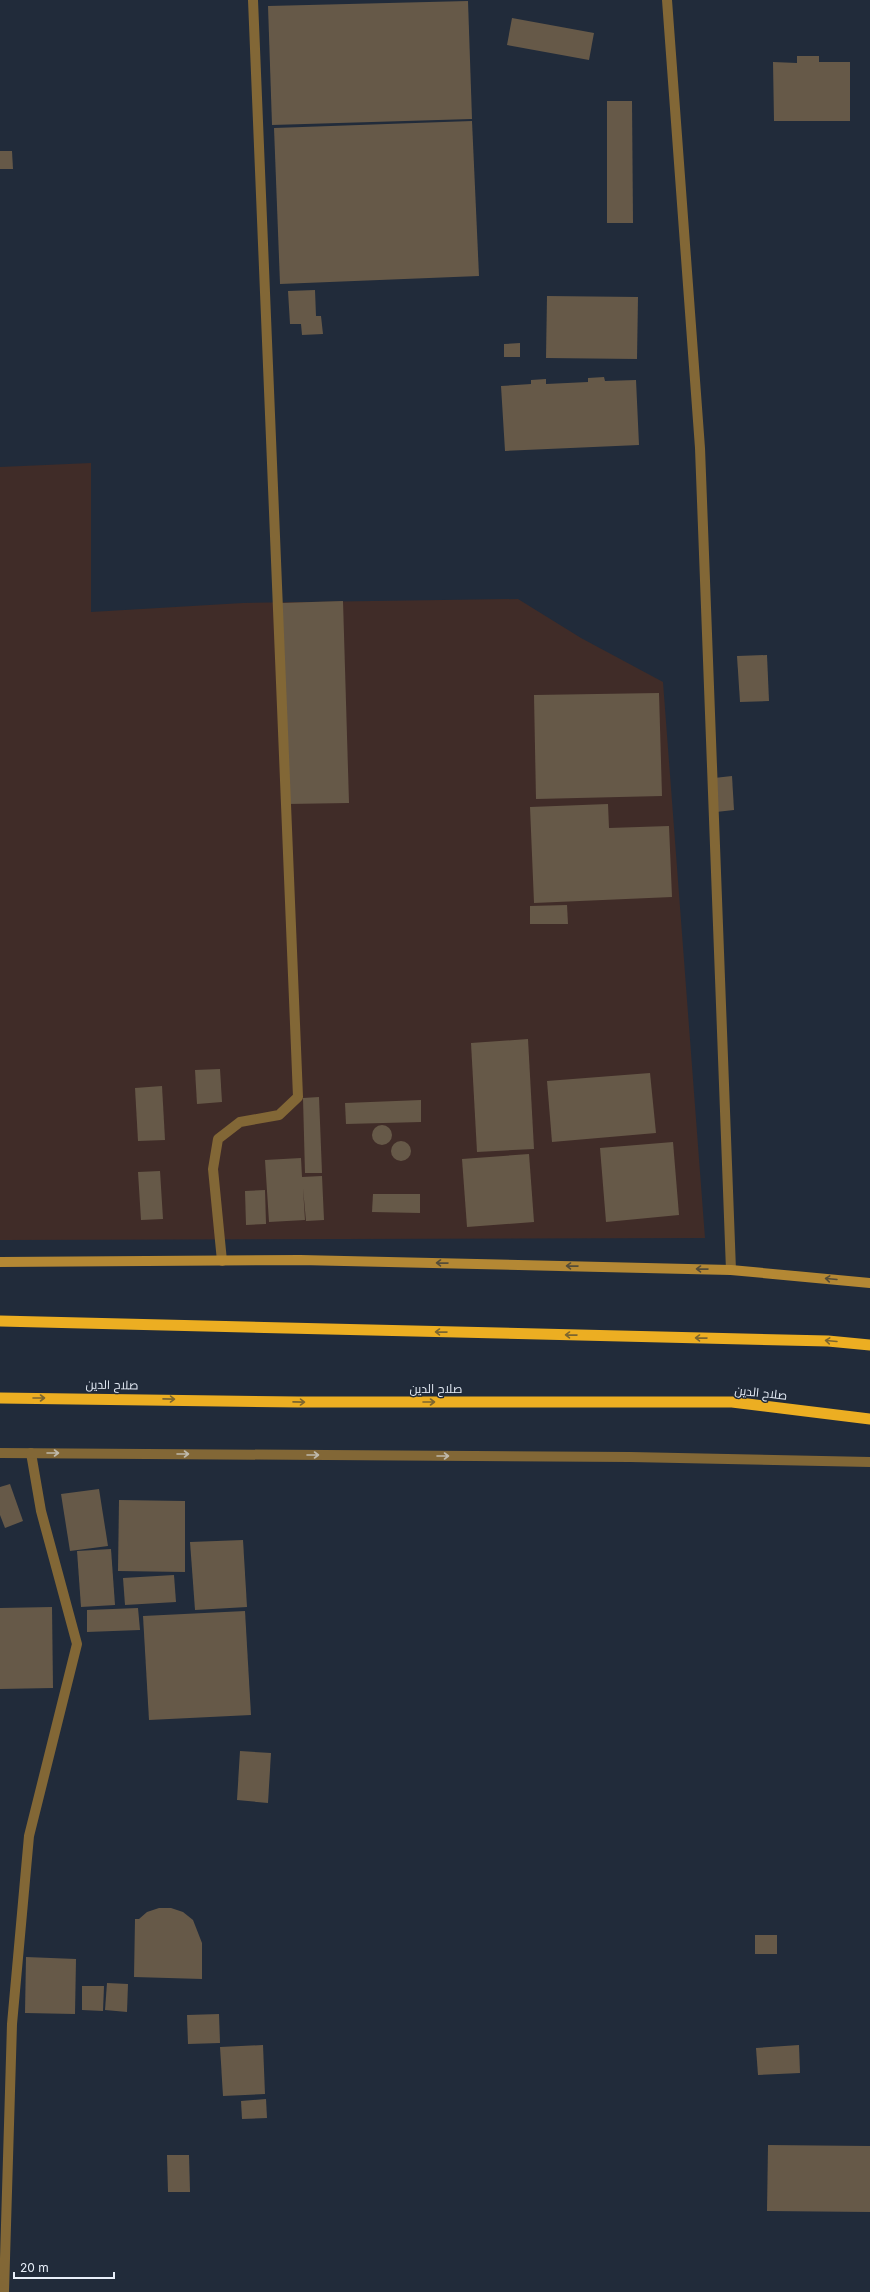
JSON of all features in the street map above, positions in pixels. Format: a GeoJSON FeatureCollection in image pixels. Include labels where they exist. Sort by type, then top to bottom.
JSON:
{"type":"FeatureCollection","features":[{"type":"Feature","properties":{"kind":"highway"},"geometry":{"type":"LineString","coordinates":[[0,1322],[828,1341],[870,1345]]}},
{"type":"Feature","properties":{"kind":"highway","name":"صلاح الدين"},"geometry":{"type":"LineString","coordinates":[[0,1398],[298,1402],[732,1402],[870,1419]]}},
{"type":"Feature","properties":{"kind":"main road"},"geometry":{"type":"LineString","coordinates":[[0,1262],[308,1260],[732,1270],[870,1283]]}},
{"type":"Feature","properties":{"kind":"street"},"geometry":{"type":"LineString","coordinates":[[222,1261],[213,1169],[218,1139],[240,1122],[279,1115],[298,1097],[253,0]]}},
{"type":"Feature","properties":{"kind":"street"},"geometry":{"type":"LineString","coordinates":[[667,0],[700,448],[732,1270]]}},
{"type":"Feature","properties":{"kind":"street"},"geometry":{"type":"LineString","coordinates":[[0,1453],[622,1457],[870,1462]]}},
{"type":"Feature","properties":{"kind":"street"},"geometry":{"type":"LineString","coordinates":[[4,2292],[12,2024],[29,1836],[77,1644],[41,1511],[32,1453]]}},
{"type":"Feature","properties":{"kind":"shaded area"},"geometry":{"type":"Polygon","coordinates":[[[91,463],[91,612],[243,603],[518,599],[581,638],[663,682],[705,1238],[0,1240],[0,467],[91,463]]]}},
{"type":"Feature","properties":{"kind":"building"},"geometry":{"type":"Polygon","coordinates":[[[468,1],[472,119],[272,125],[268,6],[468,1]]]}},
{"type":"Feature","properties":{"kind":"building"},"geometry":{"type":"Polygon","coordinates":[[[512,18],[594,33],[589,60],[507,45],[512,18]]]}},
{"type":"Feature","properties":{"kind":"building"},"geometry":{"type":"Polygon","coordinates":[[[797,56],[819,56],[819,62],[850,62],[850,121],[774,121],[773,62],[797,63],[797,56]]]}},
{"type":"Feature","properties":{"kind":"building"},"geometry":{"type":"Polygon","coordinates":[[[607,101],[632,101],[633,223],[607,223],[607,101]]]}},
{"type":"Feature","properties":{"kind":"building"},"geometry":{"type":"Polygon","coordinates":[[[472,121],[479,276],[280,284],[274,128],[472,121]]]}},
{"type":"Feature","properties":{"kind":"building"},"geometry":{"type":"Polygon","coordinates":[[[0,151],[12,151],[13,169],[0,169],[0,151]]]}},
{"type":"Feature","properties":{"kind":"building"},"geometry":{"type":"Polygon","coordinates":[[[315,290],[316,316],[321,316],[323,334],[302,335],[301,324],[290,324],[288,291],[315,290]]]}},
{"type":"Feature","properties":{"kind":"building"},"geometry":{"type":"Polygon","coordinates":[[[547,296],[638,297],[637,359],[546,358],[547,296]]]}},
{"type":"Feature","properties":{"kind":"building"},"geometry":{"type":"Polygon","coordinates":[[[520,343],[520,357],[504,357],[504,344],[520,343]]]}},
{"type":"Feature","properties":{"kind":"building"},"geometry":{"type":"Polygon","coordinates":[[[604,377],[605,381],[636,380],[639,445],[505,451],[501,386],[531,384],[531,380],[546,379],[546,384],[588,382],[588,378],[604,377]]]}},
{"type":"Feature","properties":{"kind":"building"},"geometry":{"type":"Polygon","coordinates":[[[343,601],[349,803],[287,804],[280,603],[343,601]]]}},
{"type":"Feature","properties":{"kind":"building"},"geometry":{"type":"Polygon","coordinates":[[[767,655],[769,701],[740,702],[737,656],[767,655]]]}},
{"type":"Feature","properties":{"kind":"building"},"geometry":{"type":"Polygon","coordinates":[[[659,693],[662,796],[536,799],[534,695],[659,693]]]}},
{"type":"Feature","properties":{"kind":"building"},"geometry":{"type":"Polygon","coordinates":[[[732,776],[734,810],[716,812],[714,778],[732,776]]]}},
{"type":"Feature","properties":{"kind":"building"},"geometry":{"type":"Polygon","coordinates":[[[608,804],[609,828],[669,826],[672,897],[534,903],[530,807],[608,804]]]}},
{"type":"Feature","properties":{"kind":"building"},"geometry":{"type":"Polygon","coordinates":[[[567,905],[568,924],[530,924],[530,906],[567,905]]]}},
{"type":"Feature","properties":{"kind":"building"},"geometry":{"type":"Polygon","coordinates":[[[528,1039],[534,1149],[477,1152],[471,1043],[528,1039]]]}},
{"type":"Feature","properties":{"kind":"building"},"geometry":{"type":"Polygon","coordinates":[[[220,1069],[222,1102],[197,1104],[195,1070],[220,1069]]]}},
{"type":"Feature","properties":{"kind":"building"},"geometry":{"type":"Polygon","coordinates":[[[650,1073],[656,1133],[552,1142],[547,1081],[650,1073]]]}},
{"type":"Feature","properties":{"kind":"building"},"geometry":{"type":"Polygon","coordinates":[[[162,1086],[165,1140],[138,1141],[135,1088],[162,1086]]]}},
{"type":"Feature","properties":{"kind":"building"},"geometry":{"type":"Polygon","coordinates":[[[319,1097],[322,1173],[305,1173],[303,1098],[319,1097]]]}},
{"type":"Feature","properties":{"kind":"building"},"geometry":{"type":"Polygon","coordinates":[[[421,1100],[421,1122],[346,1124],[345,1103],[421,1100]]]}},
{"type":"Feature","properties":{"kind":"building"},"geometry":{"type":"Polygon","coordinates":[[[378,1125],[386,1125],[392,1131],[392,1139],[386,1145],[378,1145],[372,1139],[372,1131],[378,1125]]]}},
{"type":"Feature","properties":{"kind":"building"},"geometry":{"type":"Polygon","coordinates":[[[401,1141],[408,1144],[411,1151],[408,1158],[401,1161],[394,1158],[391,1151],[394,1144],[401,1141]]]}},
{"type":"Feature","properties":{"kind":"building"},"geometry":{"type":"Polygon","coordinates":[[[673,1142],[679,1215],[606,1222],[600,1148],[673,1142]]]}},
{"type":"Feature","properties":{"kind":"building"},"geometry":{"type":"Polygon","coordinates":[[[529,1154],[534,1222],[467,1227],[462,1159],[529,1154]]]}},
{"type":"Feature","properties":{"kind":"building"},"geometry":{"type":"Polygon","coordinates":[[[301,1158],[302,1177],[322,1176],[324,1220],[306,1221],[303,1188],[305,1220],[269,1222],[265,1160],[301,1158]]]}},
{"type":"Feature","properties":{"kind":"building"},"geometry":{"type":"Polygon","coordinates":[[[160,1171],[163,1219],[141,1220],[138,1172],[160,1171]]]}},
{"type":"Feature","properties":{"kind":"building"},"geometry":{"type":"Polygon","coordinates":[[[265,1190],[266,1224],[246,1225],[245,1191],[265,1190]]]}},
{"type":"Feature","properties":{"kind":"building"},"geometry":{"type":"Polygon","coordinates":[[[373,1194],[420,1194],[420,1213],[372,1212],[373,1194]]]}},
{"type":"Feature","properties":{"kind":"building"},"geometry":{"type":"Polygon","coordinates":[[[10,1484],[23,1521],[5,1528],[0,1515],[0,1487],[10,1484]]]}},
{"type":"Feature","properties":{"kind":"building"},"geometry":{"type":"Polygon","coordinates":[[[99,1489],[108,1546],[70,1551],[61,1494],[99,1489]]]}},
{"type":"Feature","properties":{"kind":"building"},"geometry":{"type":"Polygon","coordinates":[[[119,1500],[185,1501],[185,1572],[118,1571],[119,1500]]]}},
{"type":"Feature","properties":{"kind":"building"},"geometry":{"type":"Polygon","coordinates":[[[243,1540],[247,1607],[195,1610],[190,1542],[243,1540]]]}},
{"type":"Feature","properties":{"kind":"building"},"geometry":{"type":"Polygon","coordinates":[[[111,1549],[115,1605],[81,1607],[77,1551],[111,1549]]]}},
{"type":"Feature","properties":{"kind":"building"},"geometry":{"type":"Polygon","coordinates":[[[174,1575],[176,1602],[125,1605],[123,1578],[174,1575]]]}},
{"type":"Feature","properties":{"kind":"building"},"geometry":{"type":"Polygon","coordinates":[[[52,1607],[53,1688],[0,1689],[0,1608],[52,1607]]]}},
{"type":"Feature","properties":{"kind":"building"},"geometry":{"type":"Polygon","coordinates":[[[138,1608],[140,1630],[87,1632],[87,1610],[138,1608]]]}},
{"type":"Feature","properties":{"kind":"building"},"geometry":{"type":"Polygon","coordinates":[[[245,1611],[251,1715],[149,1720],[143,1616],[245,1611]]]}},
{"type":"Feature","properties":{"kind":"building"},"geometry":{"type":"Polygon","coordinates":[[[240,1751],[271,1753],[268,1803],[237,1800],[240,1751]]]}},
{"type":"Feature","properties":{"kind":"building"},"geometry":{"type":"Polygon","coordinates":[[[159,1908],[171,1908],[183,1912],[193,1920],[202,1943],[202,1979],[134,1977],[135,1919],[139,1919],[147,1912],[159,1908]]]}},
{"type":"Feature","properties":{"kind":"building"},"geometry":{"type":"Polygon","coordinates":[[[755,1935],[777,1935],[777,1954],[755,1954],[755,1935]]]}},
{"type":"Feature","properties":{"kind":"building"},"geometry":{"type":"Polygon","coordinates":[[[26,1957],[76,1959],[75,2014],[25,2013],[26,1957]]]}},
{"type":"Feature","properties":{"kind":"building"},"geometry":{"type":"Polygon","coordinates":[[[107,1983],[128,1984],[127,2012],[105,2010],[107,1983]]]}},
{"type":"Feature","properties":{"kind":"building"},"geometry":{"type":"Polygon","coordinates":[[[82,1986],[104,1986],[103,2011],[82,2010],[82,1986]]]}},
{"type":"Feature","properties":{"kind":"building"},"geometry":{"type":"Polygon","coordinates":[[[219,2014],[220,2043],[188,2044],[187,2015],[219,2014]]]}},
{"type":"Feature","properties":{"kind":"building"},"geometry":{"type":"Polygon","coordinates":[[[263,2045],[265,2094],[223,2096],[220,2047],[263,2045]]]}},
{"type":"Feature","properties":{"kind":"building"},"geometry":{"type":"Polygon","coordinates":[[[799,2045],[800,2073],[758,2075],[756,2048],[799,2045]]]}},
{"type":"Feature","properties":{"kind":"building"},"geometry":{"type":"Polygon","coordinates":[[[266,2099],[267,2118],[242,2119],[241,2101],[266,2099]]]}},
{"type":"Feature","properties":{"kind":"building"},"geometry":{"type":"Polygon","coordinates":[[[768,2145],[870,2146],[870,2212],[767,2211],[768,2145]]]}},
{"type":"Feature","properties":{"kind":"building"},"geometry":{"type":"Polygon","coordinates":[[[167,2155],[189,2155],[190,2192],[168,2192],[167,2155]]]}}]}
